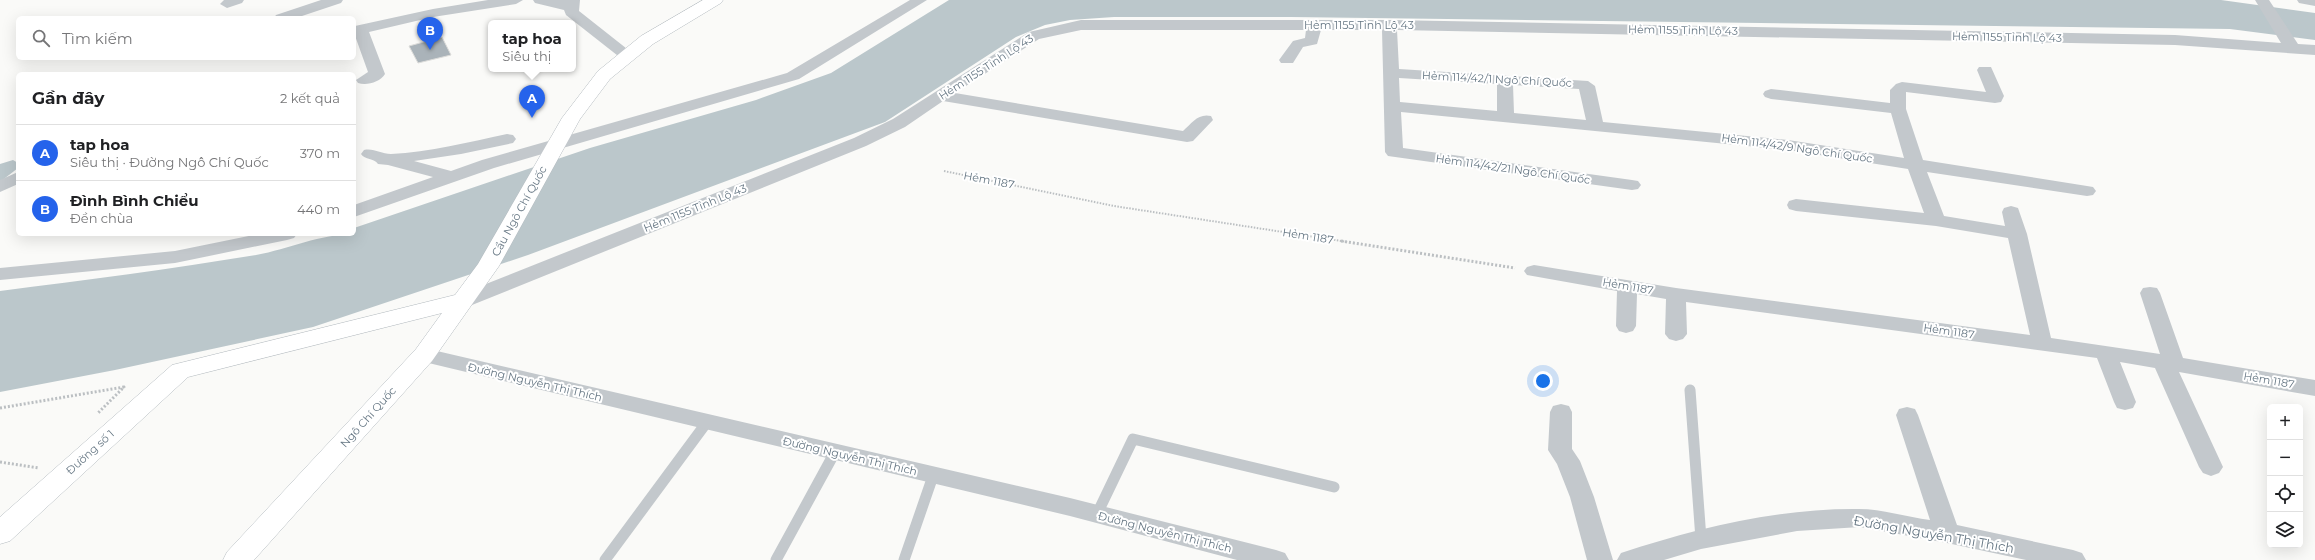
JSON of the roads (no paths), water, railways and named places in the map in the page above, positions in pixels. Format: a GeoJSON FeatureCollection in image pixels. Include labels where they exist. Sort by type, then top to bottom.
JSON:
{"type":"FeatureCollection","features":[{"type":"Feature","properties":{"kind":"main road","name":"Cầu Ngô Chí Quốc"},"geometry":{"type":"LineString","coordinates":[[488,266],[571,118],[604,75],[648,40],[715,0]]}},
{"type":"Feature","properties":{"kind":"main road","name":"Ngô Chí Quốc"},"geometry":{"type":"LineString","coordinates":[[237,560],[424,355],[488,266]]}},
{"type":"Feature","properties":{"kind":"main road","name":"Đường số 1"},"geometry":{"type":"LineString","coordinates":[[0,533],[180,371],[465,300]]}},
{"type":"Feature","properties":{"kind":"street"},"geometry":{"type":"LineString","coordinates":[[287,16],[336,0]]}},
{"type":"Feature","properties":{"kind":"street"},"geometry":{"type":"LineString","coordinates":[[364,80],[378,74],[357,30],[430,6],[516,0]]}},
{"type":"Feature","properties":{"kind":"street"},"geometry":{"type":"LineString","coordinates":[[540,0],[572,3],[571,12],[628,56]]}},
{"type":"Feature","properties":{"kind":"street"},"geometry":{"type":"LineString","coordinates":[[356,210],[452,177],[553,150],[793,76],[920,0]]}},
{"type":"Feature","properties":{"kind":"street"},"geometry":{"type":"LineString","coordinates":[[2262,0],[2289,44]]}},
{"type":"Feature","properties":{"kind":"street"},"geometry":{"type":"LineString","coordinates":[[2304,0],[2315,2]]}},
{"type":"Feature","properties":{"kind":"street","name":"Hẻm 1155 Tỉnh Lộ 43"},"geometry":{"type":"LineString","coordinates":[[465,300],[860,142],[899,123],[1034,35],[1081,25],[1389,25],[2167,40],[2289,44],[2315,50]]}},
{"type":"Feature","properties":{"kind":"street"},"geometry":{"type":"LineString","coordinates":[[1287,60],[1298,44],[1312,41],[1314,25]]}},
{"type":"Feature","properties":{"kind":"street"},"geometry":{"type":"LineString","coordinates":[[1389,25],[1392,106]]}},
{"type":"Feature","properties":{"kind":"street"},"geometry":{"type":"LineString","coordinates":[[1936,220],[1915,164],[1898,109],[1898,90],[1902,87],[1994,98],[1996,96],[1985,70]]}},
{"type":"Feature","properties":{"kind":"street","name":"Hẻm 114/42/1 Ngô Chí Quốc"},"geometry":{"type":"LineString","coordinates":[[1391,73],[1582,84],[1587,86],[1595,125]]}},
{"type":"Feature","properties":{"kind":"street"},"geometry":{"type":"LineString","coordinates":[[1505,79],[1506,117]]}},
{"type":"Feature","properties":{"kind":"street"},"geometry":{"type":"LineString","coordinates":[[1771,94],[1898,109]]}},
{"type":"Feature","properties":{"kind":"street"},"geometry":{"type":"LineString","coordinates":[[941,96],[1187,137],[1205,120]]}},
{"type":"Feature","properties":{"kind":"street","name":"Hẻm 114/42/9 Ngô Chí Quốc"},"geometry":{"type":"LineString","coordinates":[[1392,106],[1788,145],[2087,191]]}},
{"type":"Feature","properties":{"kind":"street","name":"Hẻm 114/42/21 Ngô Chí Quốc"},"geometry":{"type":"LineString","coordinates":[[1392,106],[1394,152],[1632,185]]}},
{"type":"Feature","properties":{"kind":"street"},"geometry":{"type":"LineString","coordinates":[[452,177],[377,157],[461,149],[506,139]]}},
{"type":"Feature","properties":{"kind":"street"},"geometry":{"type":"LineString","coordinates":[[0,187],[16,178]]}},
{"type":"Feature","properties":{"kind":"street"},"geometry":{"type":"LineString","coordinates":[[1796,205],[1936,220],[2017,234]]}},
{"type":"Feature","properties":{"kind":"street"},"geometry":{"type":"LineString","coordinates":[[2011,212],[2033,298],[2042,343]]}},
{"type":"Feature","properties":{"kind":"street"},"geometry":{"type":"LineString","coordinates":[[0,274],[175,257],[277,236]]}},
{"type":"Feature","properties":{"kind":"street","name":"Hẻm 1187"},"geometry":{"type":"LineString","coordinates":[[1534,271],[1676,294],[2105,352],[2315,388]]}},
{"type":"Feature","properties":{"kind":"street"},"geometry":{"type":"LineString","coordinates":[[1626,326],[1627,285]]}},
{"type":"Feature","properties":{"kind":"street"},"geometry":{"type":"LineString","coordinates":[[2150,293],[2169,363],[2211,467]]}},
{"type":"Feature","properties":{"kind":"street"},"geometry":{"type":"LineString","coordinates":[[1676,294],[1676,334]]}},
{"type":"Feature","properties":{"kind":"street"},"geometry":{"type":"LineString","coordinates":[[2105,352],[2125,402]]}},
{"type":"Feature","properties":{"kind":"street","name":"Đường Nguyễn Thị Thích"},"geometry":{"type":"LineString","coordinates":[[424,355],[1096,514],[1276,560]]}},
{"type":"Feature","properties":{"kind":"street"},"geometry":{"type":"LineString","coordinates":[[1561,412],[1560,450],[1568,461],[1582,497],[1600,560]]}},
{"type":"Feature","properties":{"kind":"street"},"geometry":{"type":"LineString","coordinates":[[1907,415],[1947,533]]}},
{"type":"Feature","properties":{"kind":"street","name":"Đường Nguyễn Thị Thích"},"geometry":{"type":"LineString","coordinates":[[1630,560],[1701,538],[1798,520],[1860,518],[1947,533],[2073,560]]}},
{"type":"Feature","properties":{"kind":"lane"},"geometry":{"type":"LineString","coordinates":[[1690,390],[1701,538]]}},
{"type":"Feature","properties":{"kind":"lane"},"geometry":{"type":"LineString","coordinates":[[605,560],[707,422]]}},
{"type":"Feature","properties":{"kind":"lane"},"geometry":{"type":"LineString","coordinates":[[1096,514],[1133,439],[1334,487]]}},
{"type":"Feature","properties":{"kind":"lane"},"geometry":{"type":"LineString","coordinates":[[776,560],[835,452]]}},
{"type":"Feature","properties":{"kind":"lane"},"geometry":{"type":"LineString","coordinates":[[904,560],[933,476]]}},
{"type":"Feature","properties":{"kind":"place","name":"Đình Bình Chiểu"},"geometry":{"type":"Point","coordinates":[430,50]}},
{"type":"Feature","properties":{"kind":"place","name":"tap hoa"},"geometry":{"type":"Point","coordinates":[532,118]}}]}
